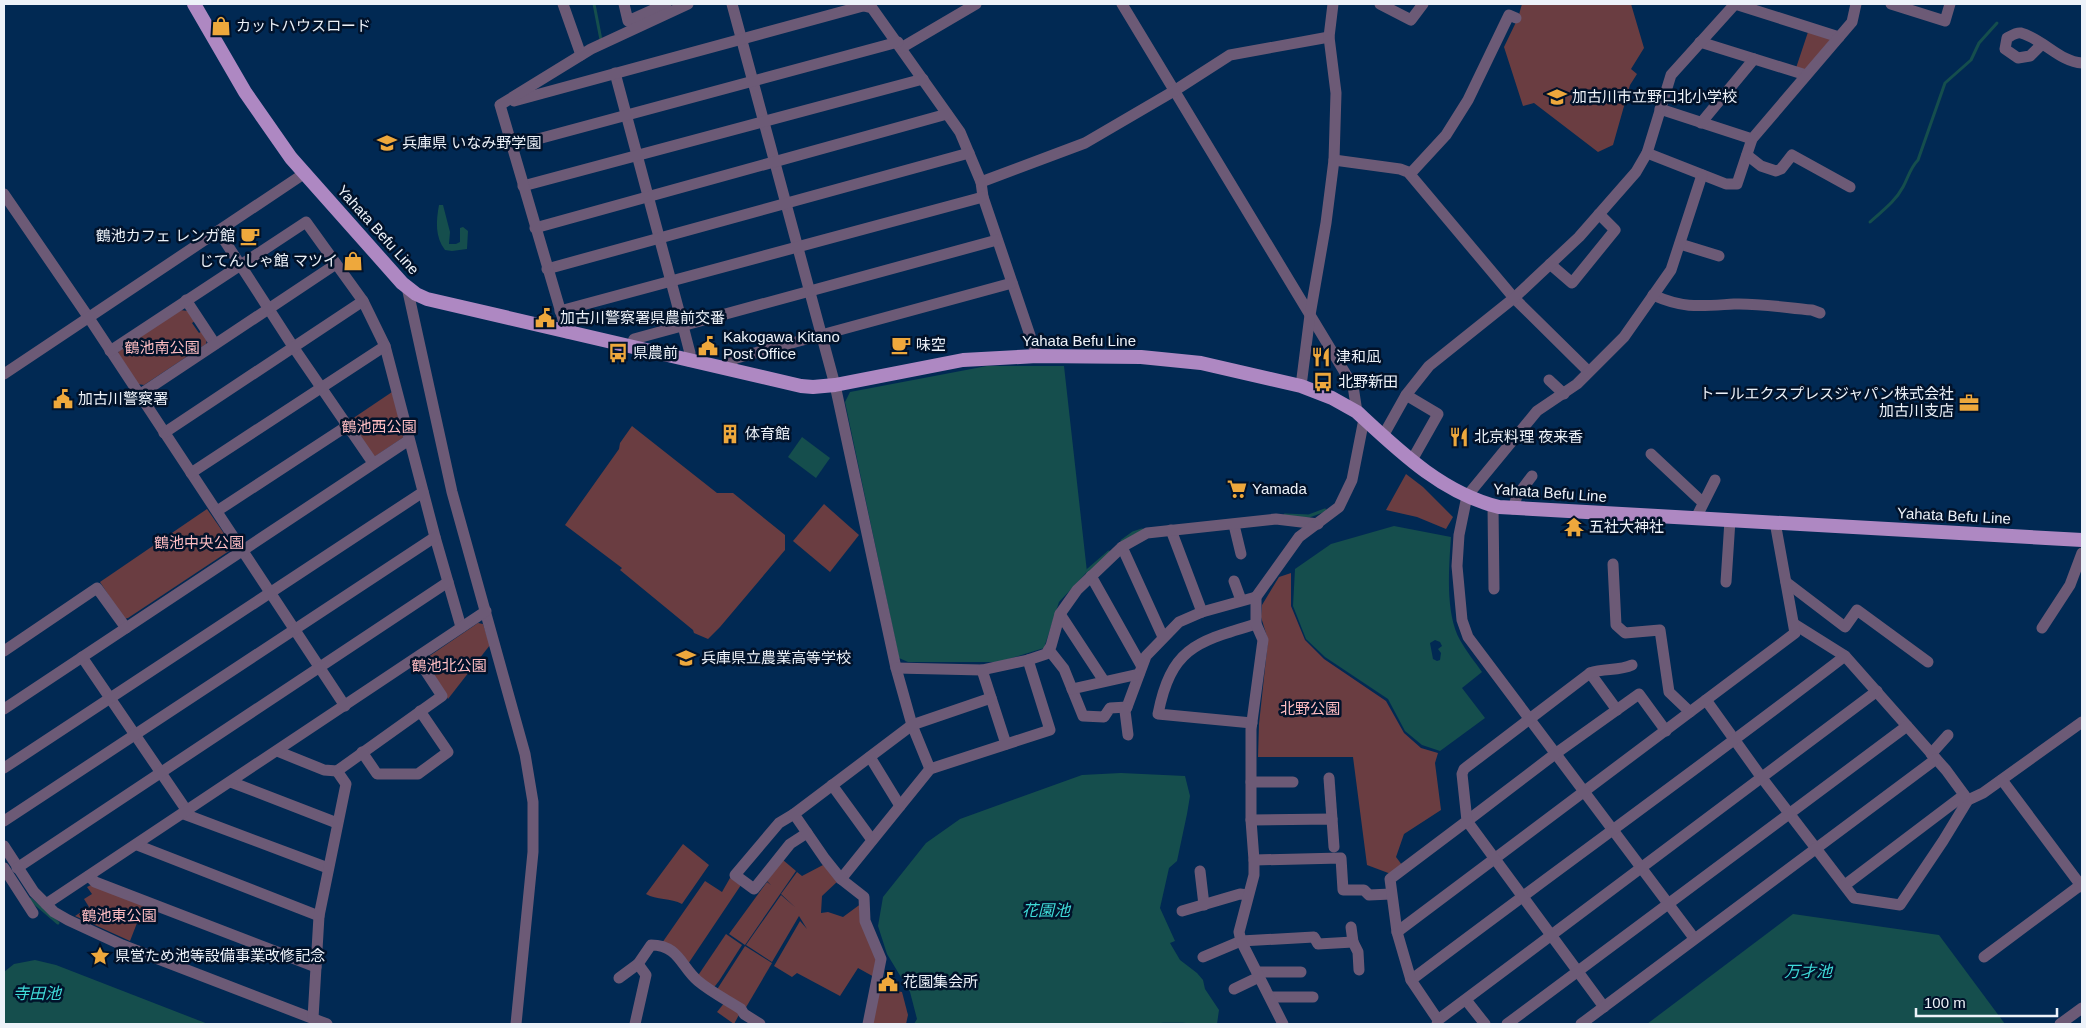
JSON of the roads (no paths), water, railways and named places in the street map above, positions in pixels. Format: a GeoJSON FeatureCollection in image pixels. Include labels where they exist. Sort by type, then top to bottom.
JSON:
{"type":"FeatureCollection","features":[{"type":"Feature","properties":{"kind":"main road","name":"Yahata Befu Line"},"geometry":{"type":"LineString","coordinates":[[194,4],[256,109],[305,173],[407,287],[427,299],[800,386],[835,385],[963,360],[1037,356],[1141,357],[1181,360],[1242,371],[1301,386],[1332,398],[1361,416],[1432,476],[1466,496],[1494,506],[1513,509],[2082,540]]}},
{"type":"Feature","properties":{"kind":"street"},"geometry":{"type":"LineString","coordinates":[[563,4],[581,55]]}},
{"type":"Feature","properties":{"kind":"street"},"geometry":{"type":"LineString","coordinates":[[624,4],[628,21],[666,4]]}},
{"type":"Feature","properties":{"kind":"street"},"geometry":{"type":"LineString","coordinates":[[500,105],[581,55],[688,4]]}},
{"type":"Feature","properties":{"kind":"street"},"geometry":{"type":"LineString","coordinates":[[732,4],[835,385],[896,668],[912,724],[930,769]]}},
{"type":"Feature","properties":{"kind":"street"},"geometry":{"type":"LineString","coordinates":[[512,146],[752,81],[900,45],[976,4]]}},
{"type":"Feature","properties":{"kind":"street"},"geometry":{"type":"LineString","coordinates":[[1122,4],[1353,386],[1361,416],[1352,480],[1339,507],[1299,537],[1256,596],[1256,624],[1263,640],[1252,722],[1251,820],[1254,875],[1239,932],[1241,941],[1283,1024]]}},
{"type":"Feature","properties":{"kind":"street"},"geometry":{"type":"LineString","coordinates":[[1301,386],[1334,160],[1336,93],[1329,37],[1333,4]]}},
{"type":"Feature","properties":{"kind":"street"},"geometry":{"type":"LineString","coordinates":[[1380,4],[1412,20],[1423,4]]}},
{"type":"Feature","properties":{"kind":"street"},"geometry":{"type":"LineString","coordinates":[[1383,436],[1406,395],[1429,366],[1514,298],[1579,237],[1636,172],[1647,153],[1671,75],[1735,4],[1839,38]]}},
{"type":"Feature","properties":{"kind":"street"},"geometry":{"type":"LineString","coordinates":[[1647,153],[1726,184],[1737,184],[1752,139],[1852,22],[1856,4]]}},
{"type":"Feature","properties":{"kind":"street"},"geometry":{"type":"LineString","coordinates":[[1898,5],[1945,21],[1950,4]]}},
{"type":"Feature","properties":{"kind":"street"},"geometry":{"type":"LineString","coordinates":[[500,105],[866,5],[900,45],[960,132],[981,182],[982,197],[1037,356]]}},
{"type":"Feature","properties":{"kind":"street"},"geometry":{"type":"LineString","coordinates":[[1410,174],[1446,135],[1468,100],[1509,15],[1516,18]]}},
{"type":"Feature","properties":{"kind":"street"},"geometry":{"type":"LineString","coordinates":[[981,182],[1085,143],[1174,92],[1230,55],[1329,37]]}},
{"type":"Feature","properties":{"kind":"street"},"geometry":{"type":"LineString","coordinates":[[1700,42],[1806,75]]}},
{"type":"Feature","properties":{"kind":"street"},"geometry":{"type":"LineString","coordinates":[[2042,44],[2070,60],[2082,62]]}},
{"type":"Feature","properties":{"kind":"street"},"geometry":{"type":"LineString","coordinates":[[1701,123],[1754,59]]}},
{"type":"Feature","properties":{"kind":"street"},"geometry":{"type":"LineString","coordinates":[[615,73],[690,353],[689,360]]}},
{"type":"Feature","properties":{"kind":"street"},"geometry":{"type":"LineString","coordinates":[[523,186],[923,79]]}},
{"type":"Feature","properties":{"kind":"street"},"geometry":{"type":"LineString","coordinates":[[500,105],[567,332]]}},
{"type":"Feature","properties":{"kind":"street"},"geometry":{"type":"LineString","coordinates":[[1660,109],[1752,139]]}},
{"type":"Feature","properties":{"kind":"street"},"geometry":{"type":"LineString","coordinates":[[535,228],[947,114]]}},
{"type":"Feature","properties":{"kind":"street"},"geometry":{"type":"LineString","coordinates":[[547,268],[969,153]]}},
{"type":"Feature","properties":{"kind":"street"},"geometry":{"type":"LineString","coordinates":[[1747,155],[1761,166],[1776,171],[1781,169],[1792,155],[1850,187]]}},
{"type":"Feature","properties":{"kind":"street"},"geometry":{"type":"LineString","coordinates":[[1334,160],[1400,169],[1410,174],[1514,298],[1588,371]]}},
{"type":"Feature","properties":{"kind":"street"},"geometry":{"type":"LineString","coordinates":[[4,374],[305,173]]}},
{"type":"Feature","properties":{"kind":"street"},"geometry":{"type":"LineString","coordinates":[[1694,938],[1468,637],[1462,620],[1457,566],[1459,535],[1466,496],[1537,411],[1564,394],[1624,337],[1671,270],[1702,175]]}},
{"type":"Feature","properties":{"kind":"street"},"geometry":{"type":"LineString","coordinates":[[4,194],[89,318],[345,706]]}},
{"type":"Feature","properties":{"kind":"street"},"geometry":{"type":"LineString","coordinates":[[560,311],[982,197]]}},
{"type":"Feature","properties":{"kind":"street"},"geometry":{"type":"LineString","coordinates":[[1550,264],[1572,283],[1614,230],[1598,214]]}},
{"type":"Feature","properties":{"kind":"street"},"geometry":{"type":"LineString","coordinates":[[110,351],[306,222],[363,301],[386,346],[409,440],[461,627]]}},
{"type":"Feature","properties":{"kind":"street"},"geometry":{"type":"LineString","coordinates":[[219,232],[320,387],[374,463]]}},
{"type":"Feature","properties":{"kind":"street"},"geometry":{"type":"LineString","coordinates":[[631,347],[634,339],[997,240]]}},
{"type":"Feature","properties":{"kind":"street"},"geometry":{"type":"LineString","coordinates":[[1680,244],[1719,256]]}},
{"type":"Feature","properties":{"kind":"street"},"geometry":{"type":"LineString","coordinates":[[139,395],[336,264]]}},
{"type":"Feature","properties":{"kind":"street"},"geometry":{"type":"LineString","coordinates":[[730,370],[733,360],[1012,283]]}},
{"type":"Feature","properties":{"kind":"street"},"geometry":{"type":"LineString","coordinates":[[407,287],[452,492],[525,754],[533,802],[533,852],[516,1024]]}},
{"type":"Feature","properties":{"kind":"street"},"geometry":{"type":"LineString","coordinates":[[1654,295],[1678,305],[1716,306],[1734,304],[1812,310],[1820,314]]}},
{"type":"Feature","properties":{"kind":"street"},"geometry":{"type":"LineString","coordinates":[[186,300],[215,344]]}},
{"type":"Feature","properties":{"kind":"street"},"geometry":{"type":"LineString","coordinates":[[164,433],[363,301]]}},
{"type":"Feature","properties":{"kind":"street"},"geometry":{"type":"LineString","coordinates":[[191,473],[320,387],[386,346]]}},
{"type":"Feature","properties":{"kind":"street"},"geometry":{"type":"LineString","coordinates":[[1549,380],[1564,394]]}},
{"type":"Feature","properties":{"kind":"street"},"geometry":{"type":"LineString","coordinates":[[1406,395],[1438,414],[1412,460]]}},
{"type":"Feature","properties":{"kind":"street"},"geometry":{"type":"LineString","coordinates":[[217,512],[347,426]]}},
{"type":"Feature","properties":{"kind":"street"},"geometry":{"type":"LineString","coordinates":[[4,709],[409,440]]}},
{"type":"Feature","properties":{"kind":"street"},"geometry":{"type":"LineString","coordinates":[[1651,454],[1698,499],[1704,500]]}},
{"type":"Feature","properties":{"kind":"street"},"geometry":{"type":"LineString","coordinates":[[1513,509],[1517,496],[1532,476]]}},
{"type":"Feature","properties":{"kind":"street"},"geometry":{"type":"LineString","coordinates":[[1696,518],[1715,480]]}},
{"type":"Feature","properties":{"kind":"street"},"geometry":{"type":"LineString","coordinates":[[4,768],[423,492]]}},
{"type":"Feature","properties":{"kind":"street"},"geometry":{"type":"LineString","coordinates":[[1494,506],[1494,589]]}},
{"type":"Feature","properties":{"kind":"street"},"geometry":{"type":"LineString","coordinates":[[896,668],[982,670],[1046,654],[1049,650],[1060,614],[1077,590],[1122,547],[1147,533],[1276,519],[1318,524]]}},
{"type":"Feature","properties":{"kind":"street"},"geometry":{"type":"LineString","coordinates":[[1726,582],[1730,520]]}},
{"type":"Feature","properties":{"kind":"street"},"geometry":{"type":"LineString","coordinates":[[1397,932],[1795,633],[1775,522]]}},
{"type":"Feature","properties":{"kind":"street"},"geometry":{"type":"LineString","coordinates":[[1234,524],[1241,554]]}},
{"type":"Feature","properties":{"kind":"street"},"geometry":{"type":"LineString","coordinates":[[1170,530],[1202,612]]}},
{"type":"Feature","properties":{"kind":"street"},"geometry":{"type":"LineString","coordinates":[[4,821],[435,537]]}},
{"type":"Feature","properties":{"kind":"street"},"geometry":{"type":"LineString","coordinates":[[1122,547],[1163,637]]}},
{"type":"Feature","properties":{"kind":"street"},"geometry":{"type":"LineString","coordinates":[[2042,628],[2070,585],[2082,553]]}},
{"type":"Feature","properties":{"kind":"street"},"geometry":{"type":"LineString","coordinates":[[1613,564],[1609,590],[1616,625],[1625,633],[1660,630],[1669,692],[1690,712]]}},
{"type":"Feature","properties":{"kind":"street"},"geometry":{"type":"LineString","coordinates":[[1091,576],[1140,670]]}},
{"type":"Feature","properties":{"kind":"street"},"geometry":{"type":"LineString","coordinates":[[1234,581],[1241,600]]}},
{"type":"Feature","properties":{"kind":"street"},"geometry":{"type":"LineString","coordinates":[[17,868],[448,582]]}},
{"type":"Feature","properties":{"kind":"street"},"geometry":{"type":"LineString","coordinates":[[1786,582],[1849,630],[1858,610],[1928,662]]}},
{"type":"Feature","properties":{"kind":"street"},"geometry":{"type":"LineString","coordinates":[[4,651],[97,588],[126,628]]}},
{"type":"Feature","properties":{"kind":"street"},"geometry":{"type":"LineString","coordinates":[[1128,735],[1125,711],[1146,656],[1163,637],[1179,622],[1202,612],[1256,596]]}},
{"type":"Feature","properties":{"kind":"street"},"geometry":{"type":"LineString","coordinates":[[46,904],[486,611]]}},
{"type":"Feature","properties":{"kind":"street"},"geometry":{"type":"LineString","coordinates":[[1060,614],[1104,681]]}},
{"type":"Feature","properties":{"kind":"street"},"geometry":{"type":"LineString","coordinates":[[1252,722],[1158,714],[1167,678],[1190,650],[1210,638],[1256,624]]}},
{"type":"Feature","properties":{"kind":"street"},"geometry":{"type":"LineString","coordinates":[[1794,624],[1845,656],[1908,726],[1966,797]]}},
{"type":"Feature","properties":{"kind":"street"},"geometry":{"type":"LineString","coordinates":[[1049,650],[1064,669],[1083,716],[1104,716],[1110,708],[1127,707]]}},
{"type":"Feature","properties":{"kind":"street"},"geometry":{"type":"LineString","coordinates":[[1411,980],[1735,740],[1845,656]]}},
{"type":"Feature","properties":{"kind":"street"},"geometry":{"type":"LineString","coordinates":[[82,657],[161,772],[185,812],[328,868]]}},
{"type":"Feature","properties":{"kind":"street"},"geometry":{"type":"LineString","coordinates":[[277,751],[324,770],[337,771],[442,696],[417,658]]}},
{"type":"Feature","properties":{"kind":"street"},"geometry":{"type":"LineString","coordinates":[[841,879],[930,769],[1050,730],[1028,660]]}},
{"type":"Feature","properties":{"kind":"street"},"geometry":{"type":"LineString","coordinates":[[1604,1007],[1468,821],[1462,774],[1464,768],[1590,674],[1632,665]]}},
{"type":"Feature","properties":{"kind":"street"},"geometry":{"type":"LineString","coordinates":[[982,670],[1006,744]]}},
{"type":"Feature","properties":{"kind":"street"},"geometry":{"type":"LineString","coordinates":[[1072,689],[1140,670]]}},
{"type":"Feature","properties":{"kind":"street"},"geometry":{"type":"LineString","coordinates":[[1590,674],[1617,710]]}},
{"type":"Feature","properties":{"kind":"street"},"geometry":{"type":"LineString","coordinates":[[1666,731],[1639,694],[1555,754],[1390,879],[1397,932],[1411,980],[1438,1022],[1877,691]]}},
{"type":"Feature","properties":{"kind":"street"},"geometry":{"type":"LineString","coordinates":[[807,833],[790,844],[754,890],[735,875],[779,823],[794,814],[912,724],[991,698]]}},
{"type":"Feature","properties":{"kind":"street"},"geometry":{"type":"LineString","coordinates":[[1706,700],[1762,778],[1854,898],[1900,905],[1944,841],[1966,797]]}},
{"type":"Feature","properties":{"kind":"street"},"geometry":{"type":"LineString","coordinates":[[362,752],[377,774],[418,774],[448,752],[420,711]]}},
{"type":"Feature","properties":{"kind":"street"},"geometry":{"type":"LineString","coordinates":[[1845,885],[1966,797],[1983,792],[2002,780],[2082,722]]}},
{"type":"Feature","properties":{"kind":"street"},"geometry":{"type":"LineString","coordinates":[[1507,1024],[1523,1020],[1578,971],[1908,726]]}},
{"type":"Feature","properties":{"kind":"street"},"geometry":{"type":"LineString","coordinates":[[1581,1024],[1694,938],[1818,849],[1934,757],[1948,735]]}},
{"type":"Feature","properties":{"kind":"street"},"geometry":{"type":"LineString","coordinates":[[870,757],[900,806]]}},
{"type":"Feature","properties":{"kind":"street"},"geometry":{"type":"LineString","coordinates":[[313,1018],[319,916],[346,784],[337,771]]}},
{"type":"Feature","properties":{"kind":"street"},"geometry":{"type":"LineString","coordinates":[[1329,778],[1332,819],[1337,841]]}},
{"type":"Feature","properties":{"kind":"street"},"geometry":{"type":"LineString","coordinates":[[1984,957],[2082,885],[2002,780]]}},
{"type":"Feature","properties":{"kind":"street"},"geometry":{"type":"LineString","coordinates":[[231,782],[337,823]]}},
{"type":"Feature","properties":{"kind":"street"},"geometry":{"type":"LineString","coordinates":[[1251,782],[1293,782]]}},
{"type":"Feature","properties":{"kind":"street"},"geometry":{"type":"LineString","coordinates":[[832,785],[872,840]]}},
{"type":"Feature","properties":{"kind":"street"},"geometry":{"type":"LineString","coordinates":[[794,814],[841,879],[864,897],[865,921],[881,959],[868,1024]]}},
{"type":"Feature","properties":{"kind":"street"},"geometry":{"type":"LineString","coordinates":[[1251,820],[1304,815],[1332,819]]}},
{"type":"Feature","properties":{"kind":"street"},"geometry":{"type":"LineString","coordinates":[[136,844],[319,916]]}},
{"type":"Feature","properties":{"kind":"street"},"geometry":{"type":"LineString","coordinates":[[4,846],[34,892],[46,904],[68,920],[122,944],[326,1024]]}},
{"type":"Feature","properties":{"kind":"street"},"geometry":{"type":"LineString","coordinates":[[1254,860],[1307,864],[1341,858],[1343,890],[1364,890],[1369,895],[1392,894]]}},
{"type":"Feature","properties":{"kind":"street"},"geometry":{"type":"LineString","coordinates":[[4,868],[33,913]]}},
{"type":"Feature","properties":{"kind":"street"},"geometry":{"type":"LineString","coordinates":[[1200,871],[1204,905]]}},
{"type":"Feature","properties":{"kind":"street"},"geometry":{"type":"LineString","coordinates":[[89,876],[95,882],[316,967]]}},
{"type":"Feature","properties":{"kind":"street"},"geometry":{"type":"LineString","coordinates":[[1182,911],[1240,894],[1248,895]]}},
{"type":"Feature","properties":{"kind":"street"},"geometry":{"type":"LineString","coordinates":[[1351,927],[1353,942],[1358,952],[1359,970]]}},
{"type":"Feature","properties":{"kind":"street"},"geometry":{"type":"LineString","coordinates":[[1203,957],[1241,941],[1292,934],[1314,932],[1318,944],[1353,942]]}},
{"type":"Feature","properties":{"kind":"street"},"geometry":{"type":"LineString","coordinates":[[619,978],[638,964],[652,945],[661,945],[674,952],[697,981],[741,1009],[744,1014],[760,1024]]}},
{"type":"Feature","properties":{"kind":"street"},"geometry":{"type":"LineString","coordinates":[[635,1024],[646,976],[638,964]]}},
{"type":"Feature","properties":{"kind":"street"},"geometry":{"type":"LineString","coordinates":[[1234,989],[1258,974],[1302,972]]}},
{"type":"Feature","properties":{"kind":"street"},"geometry":{"type":"LineString","coordinates":[[1270,997],[1313,997]]}},
{"type":"Feature","properties":{"kind":"street"},"geometry":{"type":"LineString","coordinates":[[1466,1000],[1485,1024]]}},
{"type":"Feature","properties":{"kind":"street"},"geometry":{"type":"LineString","coordinates":[[2060,1024],[2082,1008]]}},
{"type":"Feature","properties":{"kind":"water"},"geometry":{"type":"Polygon","coordinates":[[[439,205],[443,205],[450,232],[449,244],[460,242],[460,228],[463,227],[468,231],[467,249],[445,250],[439,240],[437,229],[439,205]]]}},
{"type":"Feature","properties":{"kind":"water"},"geometry":{"type":"Polygon","coordinates":[[[987,366],[1064,366],[1087,572],[1059,602],[1044,648],[999,662],[908,662],[899,658],[845,402],[850,392],[987,366]]]}},
{"type":"Feature","properties":{"kind":"water"},"geometry":{"type":"Polygon","coordinates":[[[802,437],[830,458],[816,478],[788,457],[802,437]]]}},
{"type":"Feature","properties":{"kind":"water"},"geometry":{"type":"Polygon","coordinates":[[[1394,526],[1451,537],[1449,590],[1452,617],[1460,640],[1482,672],[1462,688],[1485,718],[1440,751],[1422,745],[1405,731],[1388,699],[1325,657],[1306,639],[1293,606],[1295,569],[1331,544],[1394,526]],[[1435,640],[1430,643],[1433,659],[1437,661],[1440,660],[1441,653],[1438,649],[1442,646],[1440,642],[1435,640]]]}},
{"type":"Feature","properties":{"kind":"water","name":"花園池"},"geometry":{"type":"Polygon","coordinates":[[[1121,773],[1185,776],[1190,796],[1187,814],[1177,861],[1169,868],[1160,908],[1175,941],[1170,943],[1180,960],[1203,980],[1205,989],[1219,1010],[1217,1024],[914,1024],[917,1019],[910,992],[887,954],[878,926],[883,897],[926,843],[960,819],[1082,775],[1121,773]]]}},
{"type":"Feature","properties":{"kind":"water","name":"万才池"},"geometry":{"type":"Polygon","coordinates":[[[1793,914],[1939,935],[2005,1024],[1647,1024],[1793,914]]]}},
{"type":"Feature","properties":{"kind":"water","name":"寺田池"},"geometry":{"type":"Polygon","coordinates":[[[35,960],[56,965],[208,1024],[4,1024],[4,972],[14,964],[35,960]]]}},
{"type":"Feature","properties":{"kind":"waterway"},"geometry":{"type":"LineString","coordinates":[[594,4],[601,40]]}},
{"type":"Feature","properties":{"kind":"waterway"},"geometry":{"type":"LineString","coordinates":[[1870,222],[1896,197],[1918,160],[1945,83],[1971,60],[1979,43],[1997,23]]}},
{"type":"Feature","properties":{"kind":"waterway"},"geometry":{"type":"LineString","coordinates":[[1285,515],[1309,516],[1325,510]]}},
{"type":"Feature","properties":{"kind":"waterway"},"geometry":{"type":"LineString","coordinates":[[1122,541],[1133,533],[1142,530]]}},
{"type":"Feature","properties":{"kind":"waterway"},"geometry":{"type":"LineString","coordinates":[[1087,571],[1109,552]]}},
{"type":"Feature","properties":{"kind":"waterway"},"geometry":{"type":"LineString","coordinates":[[30,899],[58,923]]}},
{"type":"Feature","properties":{"kind":"place","name":"カットハウスロード"},"geometry":{"type":"Point","coordinates":[221,26]}},
{"type":"Feature","properties":{"kind":"place","name":"加古川市立野口北小学校"},"geometry":{"type":"Point","coordinates":[1557,97]}},
{"type":"Feature","properties":{"kind":"place","name":"兵庫県 いなみ野学園"},"geometry":{"type":"Point","coordinates":[387,143]}},
{"type":"Feature","properties":{"kind":"place","name":"鶴池カフェ レンガ館"},"geometry":{"type":"Point","coordinates":[250,236]}},
{"type":"Feature","properties":{"kind":"place","name":"じてんしゃ館 マツイ"},"geometry":{"type":"Point","coordinates":[353,261]}},
{"type":"Feature","properties":{"kind":"place","name":"加古川警察署県農前交番"},"geometry":{"type":"Point","coordinates":[545,318]}},
{"type":"Feature","properties":{"kind":"place","name":"味空"},"geometry":{"type":"Point","coordinates":[901,345]}},
{"type":"Feature","properties":{"kind":"place","name":"Kakogawa Kitano Post Office"},"geometry":{"type":"Point","coordinates":[708,346]}},
{"type":"Feature","properties":{"kind":"place","name":"県農前"},"geometry":{"type":"Point","coordinates":[618,353]}},
{"type":"Feature","properties":{"kind":"place","name":"津和凪"},"geometry":{"type":"Point","coordinates":[1321,357]}},
{"type":"Feature","properties":{"kind":"place","name":"北野新田"},"geometry":{"type":"Point","coordinates":[1323,382]}},
{"type":"Feature","properties":{"kind":"place","name":"加古川警察署"},"geometry":{"type":"Point","coordinates":[63,399]}},
{"type":"Feature","properties":{"kind":"place","name":"トールエクスプレスジャパン株式会社 加古川支店"},"geometry":{"type":"Point","coordinates":[1969,403]}},
{"type":"Feature","properties":{"kind":"place","name":"体育館"},"geometry":{"type":"Point","coordinates":[730,434]}},
{"type":"Feature","properties":{"kind":"place","name":"北京料理 夜来香"},"geometry":{"type":"Point","coordinates":[1459,437]}},
{"type":"Feature","properties":{"kind":"place","name":"Yamada"},"geometry":{"type":"Point","coordinates":[1237,489]}},
{"type":"Feature","properties":{"kind":"place","name":"五社大神社"},"geometry":{"type":"Point","coordinates":[1574,527]}},
{"type":"Feature","properties":{"kind":"place","name":"兵庫県立農業高等学校"},"geometry":{"type":"Point","coordinates":[686,658]}},
{"type":"Feature","properties":{"kind":"place","name":"県営ため池等設備事業改修記念"},"geometry":{"type":"Point","coordinates":[100,956]}},
{"type":"Feature","properties":{"kind":"place","name":"花園集会所"},"geometry":{"type":"Point","coordinates":[888,982]}},
{"type":"Feature","properties":{"kind":"park label","name":"鶴池南公園"},"geometry":{"type":"Point","coordinates":[162,348]}},
{"type":"Feature","properties":{"kind":"park label","name":"鶴池西公園"},"geometry":{"type":"Point","coordinates":[379,427]}},
{"type":"Feature","properties":{"kind":"park label","name":"鶴池中央公園"},"geometry":{"type":"Point","coordinates":[199,543]}},
{"type":"Feature","properties":{"kind":"park label","name":"鶴池北公園"},"geometry":{"type":"Point","coordinates":[449,666]}},
{"type":"Feature","properties":{"kind":"park label","name":"北野公園"},"geometry":{"type":"Point","coordinates":[1310,709]}},
{"type":"Feature","properties":{"kind":"park label","name":"鶴池東公園"},"geometry":{"type":"Point","coordinates":[119,916]}}]}
